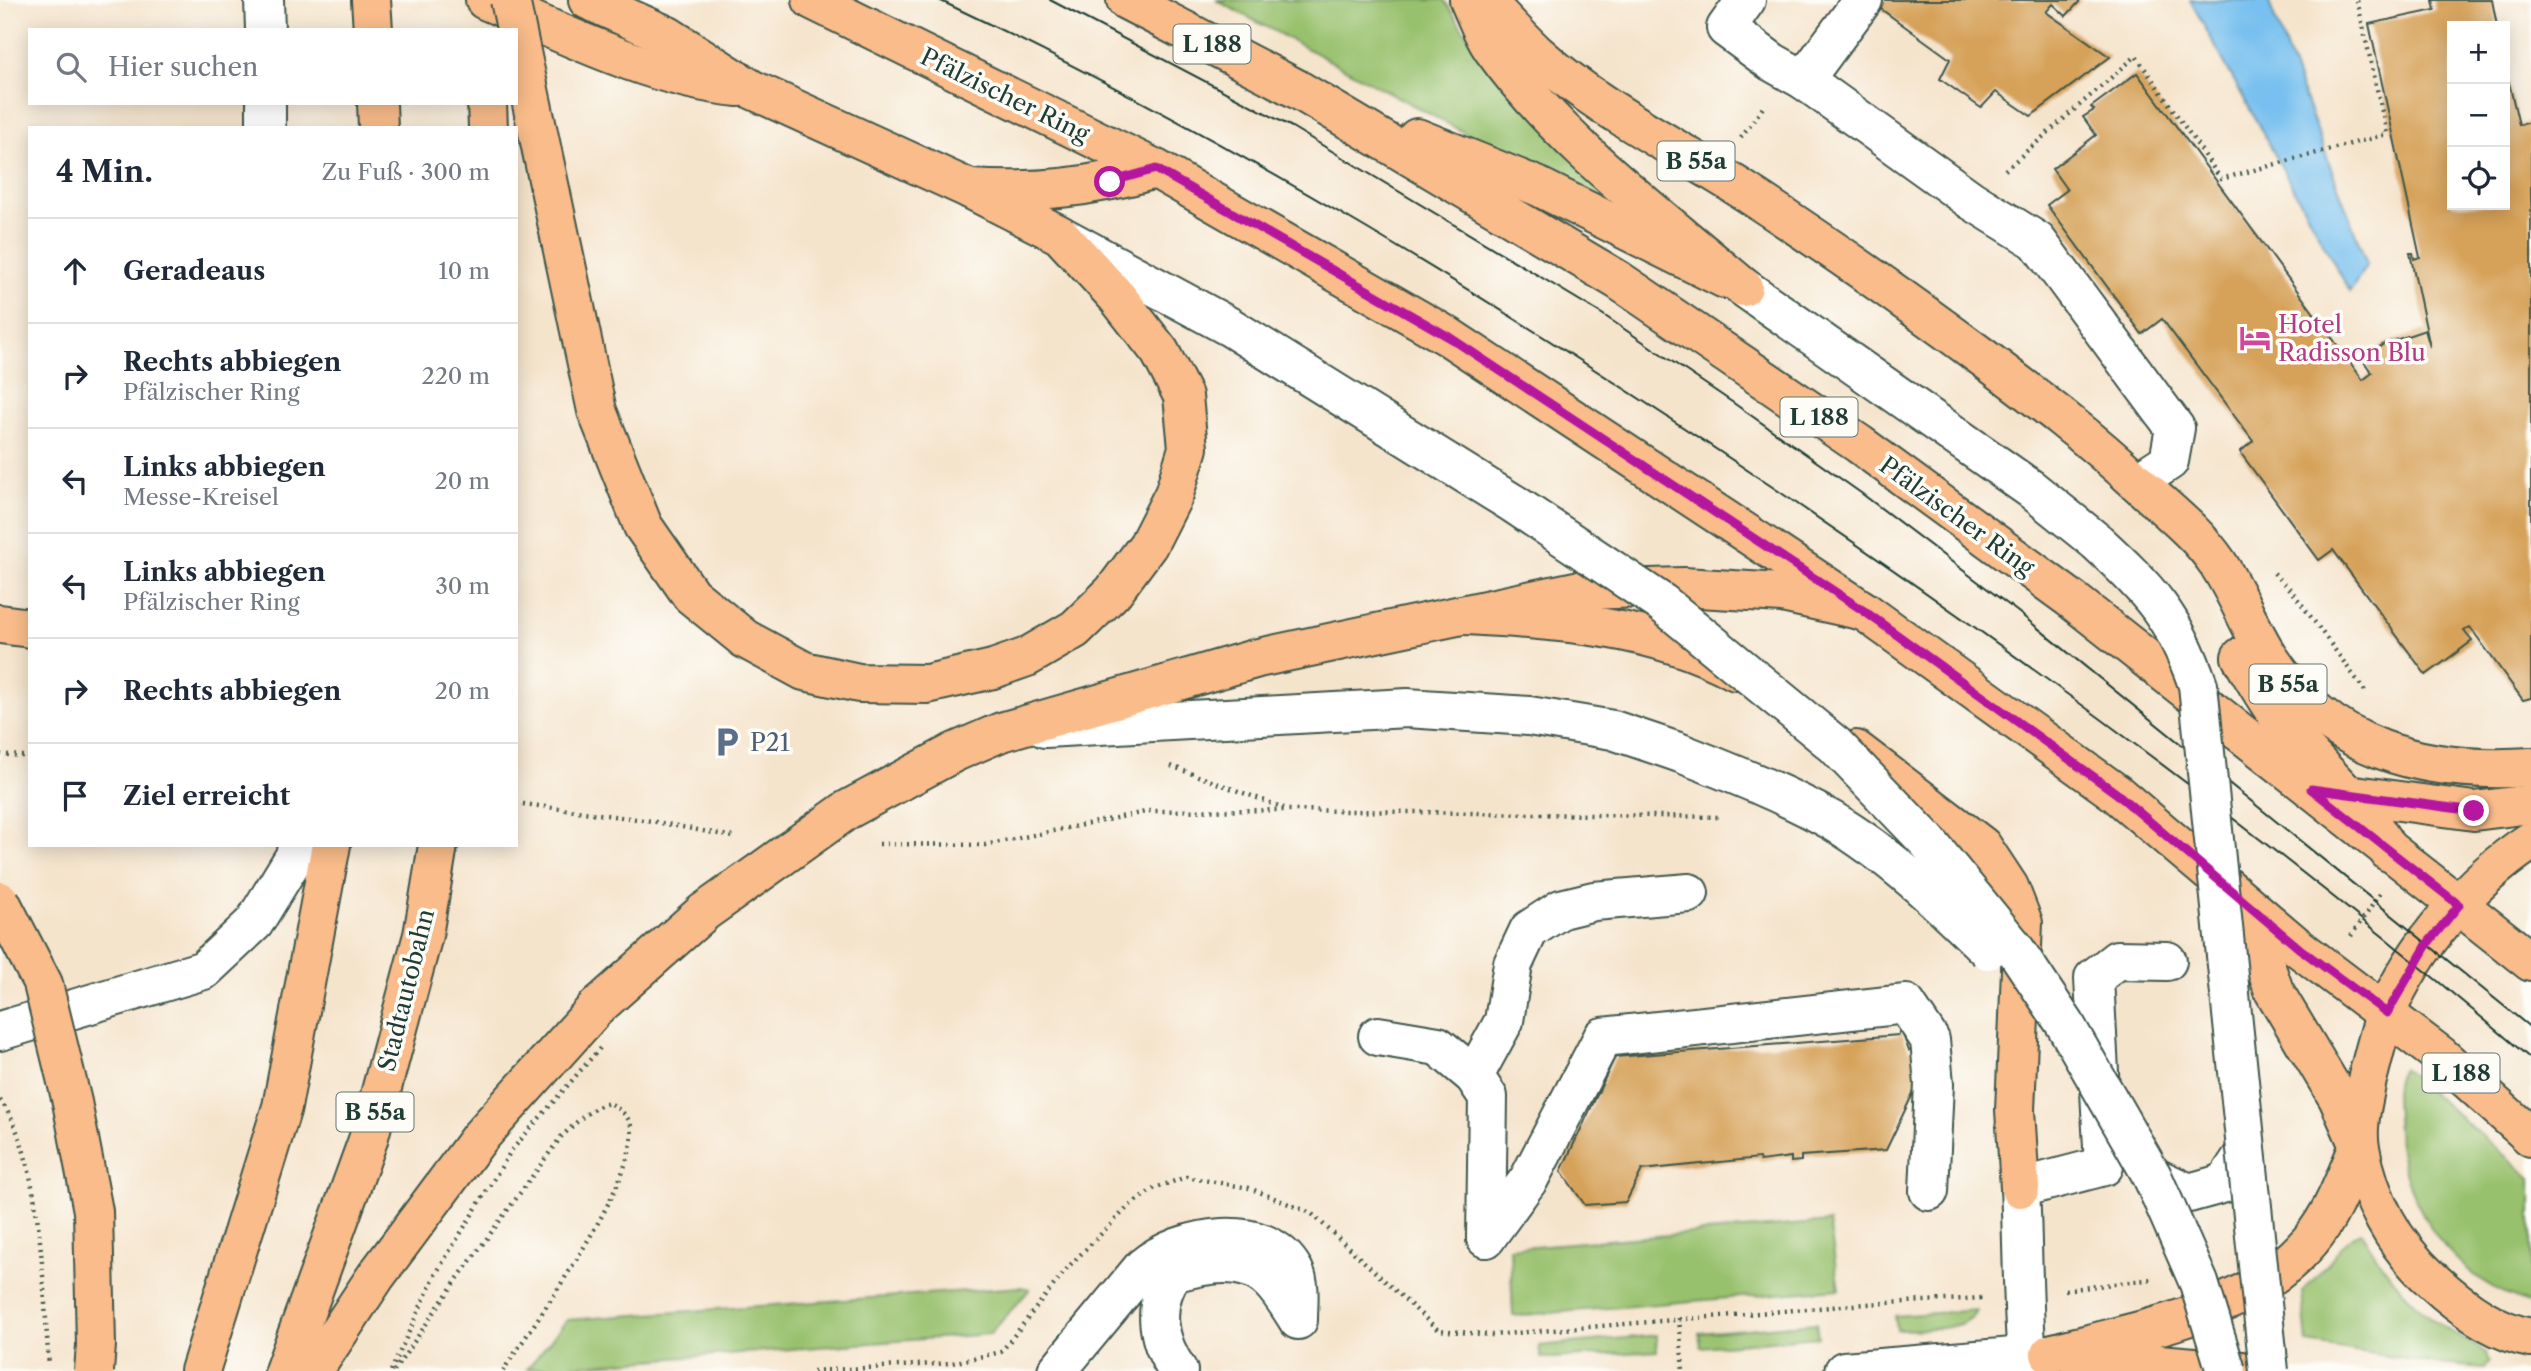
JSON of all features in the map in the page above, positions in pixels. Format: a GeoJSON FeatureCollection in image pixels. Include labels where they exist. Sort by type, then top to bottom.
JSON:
{"type":"FeatureCollection","features":[{"type":"Feature","properties":{"kind":"main road"},"geometry":{"type":"LineString","coordinates":[[371,0],[373,28]]}},
{"type":"Feature","properties":{"kind":"main road"},"geometry":{"type":"LineString","coordinates":[[484,28],[484,0],[665,73],[703,84],[751,89]]}},
{"type":"Feature","properties":{"kind":"main road"},"geometry":{"type":"LineString","coordinates":[[510,0],[516,28]]}},
{"type":"Feature","properties":{"kind":"main road"},"geometry":{"type":"LineString","coordinates":[[518,38],[597,411],[643,526],[691,595],[744,639],[804,671],[859,683],[927,684],[993,669],[1027,657],[1074,629],[1113,592],[1148,545],[1174,494],[1188,448],[1183,397],[1160,352],[1117,297],[1060,235],[970,189],[751,89],[668,36],[587,0]]}},
{"type":"Feature","properties":{"kind":"main road","name":"Pfälzischer Ring"},"geometry":{"type":"LineString","coordinates":[[812,0],[1156,169],[1449,337],[1864,611],[2116,793],[2244,903],[2441,1056],[2531,1137]]}},
{"type":"Feature","properties":{"kind":"main road","name":"Pfälzischer Ring"},"geometry":{"type":"LineString","coordinates":[[1126,0],[1297,89],[1618,280],[1848,436],[2071,599],[2531,962]]}},
{"type":"Feature","properties":{"kind":"main road"},"geometry":{"type":"LineString","coordinates":[[1469,0],[1491,47],[1544,110],[1605,170],[1743,287]]}},
{"type":"Feature","properties":{"kind":"main road","name":"B 55a"},"geometry":{"type":"LineString","coordinates":[[1485,0],[1538,54],[1608,106],[1749,194],[1918,309],[2060,415],[2192,532],[2217,561],[2268,656],[2287,683],[2317,715],[2345,736],[2369,746],[2451,766],[2485,771],[2531,767]]}},
{"type":"Feature","properties":{"kind":"main road"},"geometry":{"type":"LineString","coordinates":[[1297,89],[1537,186],[1650,244],[1743,287]]}},
{"type":"Feature","properties":{"kind":"main road"},"geometry":{"type":"LineString","coordinates":[[377,105],[378,126]]}},
{"type":"Feature","properties":{"kind":"main road"},"geometry":{"type":"LineString","coordinates":[[487,105],[488,126]]}},
{"type":"Feature","properties":{"kind":"main road"},"geometry":{"type":"LineString","coordinates":[[970,189],[1040,191],[1110,182],[1156,169]]}},
{"type":"Feature","properties":{"kind":"main road","name":"B 55a"},"geometry":{"type":"LineString","coordinates":[[2149,494],[2268,704],[2320,766],[2351,795],[2389,852]]}},
{"type":"Feature","properties":{"kind":"main road"},"geometry":{"type":"LineString","coordinates":[[313,1371],[376,1276],[479,1138],[597,1007],[704,912],[847,810],[954,752],[1001,732],[1258,658],[1580,590],[1683,587],[1782,593],[1864,611]]}},
{"type":"Feature","properties":{"kind":"main road"},"geometry":{"type":"LineString","coordinates":[[1463,615],[1570,620],[1646,636],[1712,658],[1790,700],[1982,846],[2010,887],[2023,923],[2015,1110],[2020,1188]]}},
{"type":"Feature","properties":{"kind":"main road"},"geometry":{"type":"LineString","coordinates":[[0,624],[28,628]]}},
{"type":"Feature","properties":{"kind":"main road"},"geometry":{"type":"LineString","coordinates":[[2311,789],[2474,811],[2531,804]]}},
{"type":"Feature","properties":{"kind":"main road"},"geometry":{"type":"LineString","coordinates":[[2038,1355],[2177,1319],[2229,1299],[2290,1261],[2311,1240],[2331,1208],[2360,1146],[2362,1105],[2387,1013],[2428,943],[2459,905],[2483,879],[2531,841]]}},
{"type":"Feature","properties":{"kind":"main road"},"geometry":{"type":"LineString","coordinates":[[200,1371],[282,1107],[331,847]]}},
{"type":"Feature","properties":{"kind":"main road","name":"Stadtautobahn"},"geometry":{"type":"LineString","coordinates":[[284,1371],[368,1140],[423,935],[438,847]]}},
{"type":"Feature","properties":{"kind":"main road"},"geometry":{"type":"LineString","coordinates":[[0,901],[43,984],[72,1102],[93,1211],[94,1371]]}},
{"type":"Feature","properties":{"kind":"main road"},"geometry":{"type":"LineString","coordinates":[[2244,903],[2274,991],[2338,1098],[2360,1146],[2378,1209],[2410,1257],[2446,1293],[2525,1340]]}},
{"type":"Feature","properties":{"kind":"main road"},"geometry":{"type":"LineString","coordinates":[[2038,1355],[2175,1368],[2242,1371]]}},
{"type":"Feature","properties":{"kind":"street"},"geometry":{"type":"LineString","coordinates":[[264,0],[265,28]]}},
{"type":"Feature","properties":{"kind":"street"},"geometry":{"type":"LineString","coordinates":[[1746,0],[1726,28],[1772,62],[1803,64],[1971,200],[2037,241],[2175,428],[2169,461],[2149,494]]}},
{"type":"Feature","properties":{"kind":"street"},"geometry":{"type":"LineString","coordinates":[[1803,64],[1836,0]]}},
{"type":"Feature","properties":{"kind":"street"},"geometry":{"type":"LineString","coordinates":[[1803,64],[1863,0]]}},
{"type":"Feature","properties":{"kind":"street"},"geometry":{"type":"LineString","coordinates":[[266,105],[266,126]]}},
{"type":"Feature","properties":{"kind":"street"},"geometry":{"type":"LineString","coordinates":[[1060,235],[1230,327],[1514,504],[1662,603],[1835,745],[1928,842],[2013,946],[2065,1024],[2118,1112],[2152,1177],[2199,1283],[2226,1371]]}},
{"type":"Feature","properties":{"kind":"street"},"geometry":{"type":"LineString","coordinates":[[1743,287],[2031,489],[2140,581],[2175,628],[2198,685],[2269,1371]]}},
{"type":"Feature","properties":{"kind":"street"},"geometry":{"type":"LineString","coordinates":[[1001,732],[1159,719],[1407,708],[1529,716],[1613,730],[1678,752],[1831,820],[1891,862],[1943,905],[1988,951],[2118,1112]]}},
{"type":"Feature","properties":{"kind":"street"},"geometry":{"type":"LineString","coordinates":[[0,1031],[204,970],[254,923],[295,856],[297,847]]}},
{"type":"Feature","properties":{"kind":"street"},"geometry":{"type":"LineString","coordinates":[[1474,1076],[1504,1021],[1513,964],[1529,930],[1561,909],[1594,901],[1689,893]]}},
{"type":"Feature","properties":{"kind":"street"},"geometry":{"type":"LineString","coordinates":[[1843,1371],[2038,1355],[2003,1297],[2025,1270],[2020,1188],[2104,1166],[2094,978],[2117,960],[2167,961]]}},
{"type":"Feature","properties":{"kind":"street"},"geometry":{"type":"LineString","coordinates":[[1378,1036],[1438,1046],[1474,1076],[1488,1097],[1486,1238],[1529,1179],[1603,1037],[1906,1004],[1930,1040],[1934,1084],[1929,1191]]}},
{"type":"Feature","properties":{"kind":"street"},"geometry":{"type":"LineString","coordinates":[[2152,1177],[2189,1193],[2225,1183],[2246,1151]]}},
{"type":"Feature","properties":{"kind":"street"},"geometry":{"type":"LineString","coordinates":[[1057,1371],[1099,1317],[1158,1255],[1186,1243],[1216,1237],[1264,1246],[1282,1257],[1298,1281],[1298,1320],[1270,1281],[1242,1266],[1218,1263],[1173,1273],[1165,1285],[1159,1307],[1160,1334],[1178,1371]]}},
{"type":"Feature","properties":{"kind":"path"},"geometry":{"type":"LineString","coordinates":[[1971,200],[2137,56],[2221,178],[2387,134],[2357,0]]}},
{"type":"Feature","properties":{"kind":"path"},"geometry":{"type":"LineString","coordinates":[[0,754],[28,757]]}},
{"type":"Feature","properties":{"kind":"path"},"geometry":{"type":"LineString","coordinates":[[518,803],[651,821],[739,838]]}},
{"type":"Feature","properties":{"kind":"path"},"geometry":{"type":"LineString","coordinates":[[871,844],[985,845],[1150,811],[1290,810],[1724,817]]}},
{"type":"Feature","properties":{"kind":"path"},"geometry":{"type":"LineString","coordinates":[[392,1371],[435,1275],[511,1151],[606,1041]]}},
{"type":"Feature","properties":{"kind":"path"},"geometry":{"type":"LineString","coordinates":[[0,1100],[11,1116],[30,1181],[40,1249],[50,1371]]}},
{"type":"Feature","properties":{"kind":"path"},"geometry":{"type":"LineString","coordinates":[[392,1371],[561,1137],[599,1105],[610,1103],[631,1124],[632,1143],[613,1195],[583,1251],[503,1371]]}},
{"type":"Feature","properties":{"kind":"path"},"geometry":{"type":"LineString","coordinates":[[1492,1335],[1679,1318],[2003,1297],[2165,1278]]}},
{"type":"Feature","properties":{"kind":"path"},"geometry":{"type":"LineString","coordinates":[[1984,1285],[2003,1297]]}},
{"type":"Feature","properties":{"kind":"path"},"geometry":{"type":"LineString","coordinates":[[1679,1318],[1683,1371]]}},
{"type":"Feature","properties":{"kind":"green space"},"geometry":{"type":"Polygon","coordinates":[[[1216,0],[1444,0],[1473,44],[1647,230],[1216,0]]]}},
{"type":"Feature","properties":{"kind":"green space"},"geometry":{"type":"Polygon","coordinates":[[[2403,1068],[2531,1178],[2531,1304],[2501,1292],[2475,1275],[2453,1255],[2418,1205],[2399,1146],[2395,1090],[2403,1068]]]}},
{"type":"Feature","properties":{"kind":"green space"},"geometry":{"type":"Polygon","coordinates":[[[1829,1222],[1839,1289],[1513,1316],[1510,1248],[1829,1222]]]}},
{"type":"Feature","properties":{"kind":"green space"},"geometry":{"type":"Polygon","coordinates":[[[2361,1232],[2385,1269],[2423,1311],[2486,1353],[2489,1363],[2485,1368],[2429,1363],[2307,1343],[2302,1291],[2347,1241],[2361,1232]]]}},
{"type":"Feature","properties":{"kind":"green space"},"geometry":{"type":"Polygon","coordinates":[[[1021,1287],[1030,1289],[990,1334],[527,1369],[567,1320],[1021,1287]]]}},
{"type":"Feature","properties":{"kind":"green space"},"geometry":{"type":"Polygon","coordinates":[[[1977,1310],[1963,1323],[1952,1326],[1897,1330],[1895,1316],[1977,1310]]]}},
{"type":"Feature","properties":{"kind":"green space"},"geometry":{"type":"Polygon","coordinates":[[[1816,1323],[1818,1337],[1701,1347],[1699,1333],[1816,1323]]]}},
{"type":"Feature","properties":{"kind":"green space"},"geometry":{"type":"Polygon","coordinates":[[[1657,1335],[1657,1351],[1541,1358],[1539,1346],[1657,1335]]]}},
{"type":"Feature","properties":{"kind":"water"},"geometry":{"type":"Polygon","coordinates":[[[2190,0],[2268,0],[2367,264],[2350,292],[2190,0]]]}},
{"type":"Feature","properties":{"kind":"building"},"geometry":{"type":"Polygon","coordinates":[[[1877,0],[2081,0],[2066,16],[2053,4],[2046,12],[2110,57],[2031,116],[1996,92],[1981,108],[1940,79],[1950,59],[1874,4],[1877,0]]]}},
{"type":"Feature","properties":{"kind":"building","name":"Hotel Radisson Blu"},"geometry":{"type":"Polygon","coordinates":[[[2433,0],[2492,0],[2496,21],[2447,21],[2447,210],[2510,210],[2510,87],[2519,125],[2531,122],[2531,698],[2523,700],[2470,627],[2464,631],[2472,641],[2426,675],[2333,550],[2319,560],[2240,452],[2253,441],[2162,319],[2142,334],[2047,205],[2067,190],[2052,169],[2096,135],[2083,117],[2094,110],[2091,107],[2137,73],[2363,380],[2372,373],[2362,359],[2384,344],[2425,330],[2430,347],[2410,253],[2413,253],[2414,259],[2420,257],[2369,24],[2435,10],[2433,0]]]}},
{"type":"Feature","properties":{"kind":"building"},"geometry":{"type":"Polygon","coordinates":[[[1899,1032],[1902,1032],[1909,1051],[1915,1050],[1926,1066],[1886,1150],[1801,1156],[1801,1161],[1791,1162],[1791,1157],[1760,1161],[1759,1158],[1642,1170],[1626,1202],[1585,1205],[1561,1171],[1615,1057],[1899,1035],[1899,1032]]]}},
{"type":"Feature","properties":{"kind":"tram line"},"geometry":{"type":"LineString","coordinates":[[939,0],[1152,107],[1360,224],[1663,414],[1861,548],[2058,687],[2345,906],[2531,1059]]}},
{"type":"Feature","properties":{"kind":"tram line"},"geometry":{"type":"LineString","coordinates":[[1050,0],[1292,127],[1602,314],[1732,402],[1861,493],[2018,612],[2531,1028]]}},
{"type":"Feature","properties":{"kind":"place","name":"Hotel Radisson Blu"},"geometry":{"type":"Point","coordinates":[2255,338]}},
{"type":"Feature","properties":{"kind":"place","name":"P21"},"geometry":{"type":"Point","coordinates":[727,742]}},
{"type":"Feature","properties":{"kind":"route"},"geometry":{"type":"LineString","coordinates":[[1110,182],[1156,169],[1449,337],[1864,611],[2116,793],[2300,949],[2387,1013],[2428,943],[2459,905],[2311,789],[2474,811]]}}]}
